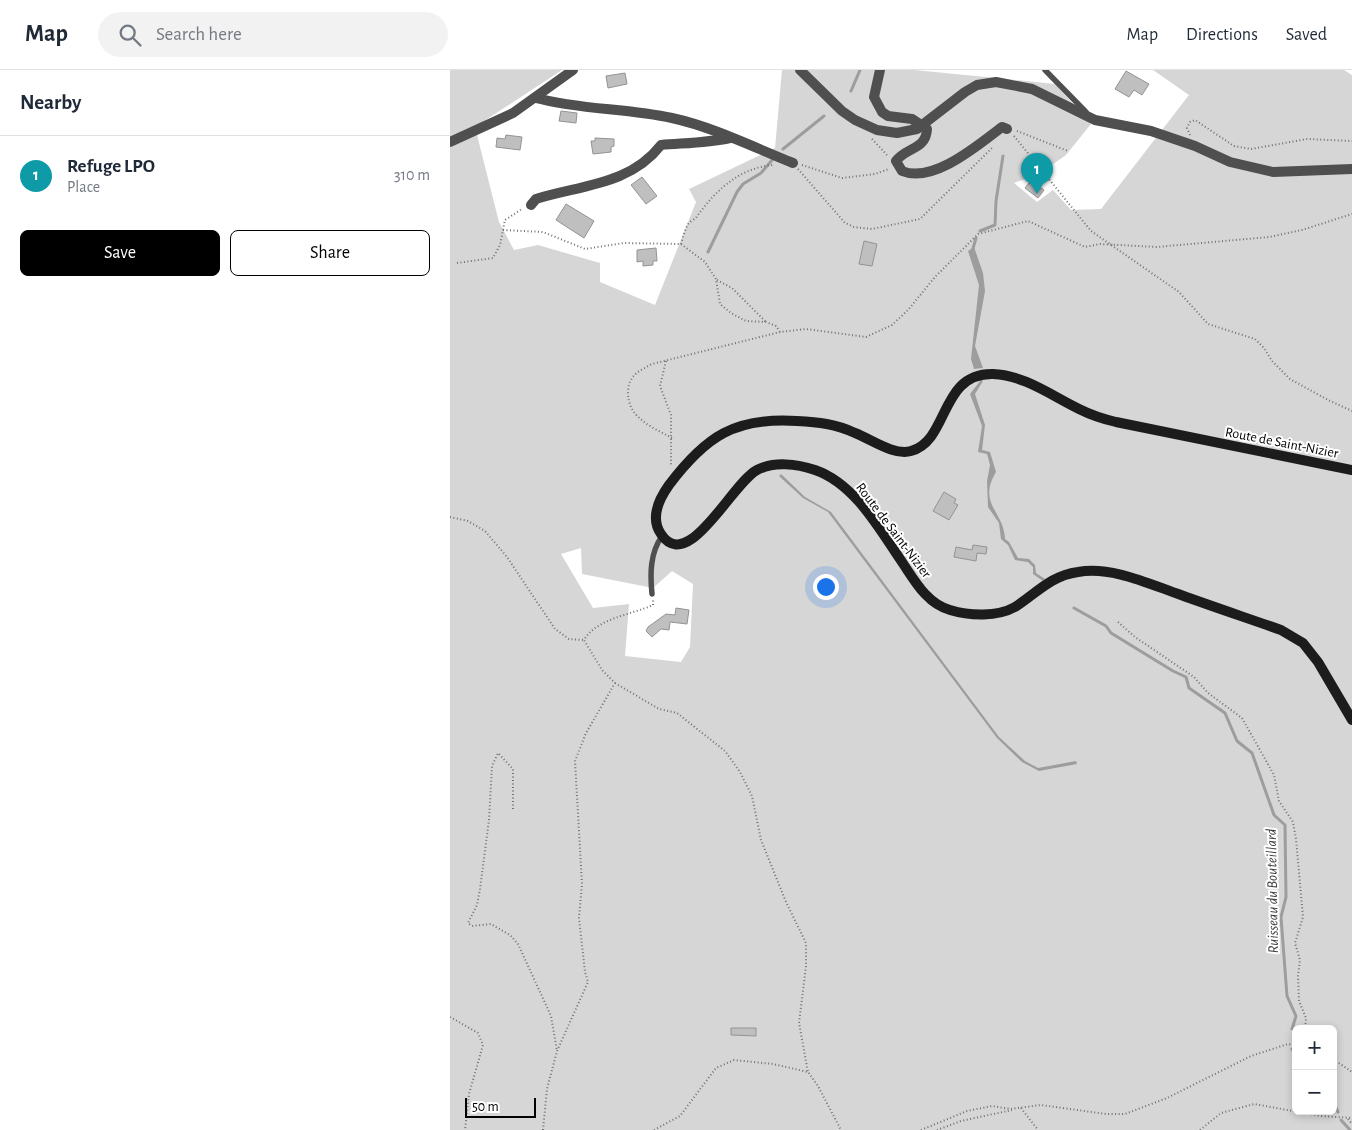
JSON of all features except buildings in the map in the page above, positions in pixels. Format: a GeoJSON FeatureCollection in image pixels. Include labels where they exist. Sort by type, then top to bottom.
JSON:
{"type":"FeatureCollection","features":[{"type":"Feature","properties":{"kind":"main road","name":"Route de Saint-Nizier"},"geometry":{"type":"LineString","coordinates":[[1352,470],[1116,422],[1082,411],[1010,376],[991,374],[978,376],[962,385],[946,404],[930,436],[912,451],[896,451],[852,431],[827,423],[777,419],[759,420],[733,428],[708,442],[670,484],[659,502],[656,512],[657,525],[662,536],[674,544],[683,545],[692,541],[744,479],[757,470],[773,464],[803,466],[820,472],[838,482],[855,498],[916,583],[928,598],[939,605],[950,610],[981,614],[1000,613],[1015,607],[1048,582],[1078,572],[1103,572],[1135,579],[1281,630],[1302,643],[1318,662],[1352,720]]}},
{"type":"Feature","properties":{"kind":"street"},"geometry":{"type":"LineString","coordinates":[[450,142],[513,113],[573,70]]}},
{"type":"Feature","properties":{"kind":"street"},"geometry":{"type":"LineString","coordinates":[[800,70],[842,111],[865,126],[897,133],[917,129],[965,92],[978,85],[996,82],[1032,89],[1095,120],[1151,131],[1195,146],[1230,162],[1273,172],[1352,169]]}},
{"type":"Feature","properties":{"kind":"street"},"geometry":{"type":"LineString","coordinates":[[880,70],[874,97],[882,112],[888,116],[912,119],[927,129],[925,140],[913,150],[899,156],[896,160],[897,165],[902,171],[908,174],[935,170],[969,152],[1002,127],[1007,129]]}},
{"type":"Feature","properties":{"kind":"street"},"geometry":{"type":"LineString","coordinates":[[536,98],[579,108],[640,111],[674,118],[793,163]]}},
{"type":"Feature","properties":{"kind":"street"},"geometry":{"type":"LineString","coordinates":[[531,205],[536,199],[605,183],[621,177],[650,159],[661,146],[684,142],[710,143],[730,138]]}},
{"type":"Feature","properties":{"kind":"lane"},"geometry":{"type":"LineString","coordinates":[[1045,70],[1095,120]]}},
{"type":"Feature","properties":{"kind":"lane"},"geometry":{"type":"LineString","coordinates":[[652,594],[651,567],[657,543],[662,536]]}},
{"type":"Feature","properties":{"kind":"path"},"geometry":{"type":"LineString","coordinates":[[1195,146],[1187,128],[1190,122],[1196,120],[1234,146],[1251,149],[1307,139],[1352,141]]}},
{"type":"Feature","properties":{"kind":"path"},"geometry":{"type":"LineString","coordinates":[[1007,129],[1027,133],[1068,151]]}},
{"type":"Feature","properties":{"kind":"path"},"geometry":{"type":"LineString","coordinates":[[1007,129],[1050,183],[1066,198],[1083,224],[1179,292],[1208,324],[1255,339],[1277,367],[1290,379],[1352,411]]}},
{"type":"Feature","properties":{"kind":"path"},"geometry":{"type":"LineString","coordinates":[[793,163],[809,166],[842,178],[875,174],[897,165],[868,134]]}},
{"type":"Feature","properties":{"kind":"path"},"geometry":{"type":"LineString","coordinates":[[793,163],[845,222],[854,227],[872,229],[920,219],[993,147]]}},
{"type":"Feature","properties":{"kind":"path"},"geometry":{"type":"LineString","coordinates":[[681,244],[689,223],[697,217],[708,200],[726,185],[757,167],[775,165]]}},
{"type":"Feature","properties":{"kind":"path"},"geometry":{"type":"LineString","coordinates":[[457,263],[493,258],[498,253],[505,220],[531,205]]}},
{"type":"Feature","properties":{"kind":"path"},"geometry":{"type":"LineString","coordinates":[[672,438],[638,418],[631,410],[628,400],[628,384],[633,374],[652,364],[666,360],[685,358],[727,344],[780,332],[806,329],[866,336],[892,325],[908,310],[935,277],[978,234],[1028,221],[1076,245],[1085,247],[1109,244],[1157,247],[1269,237],[1302,230],[1352,214]]}},
{"type":"Feature","properties":{"kind":"path"},"geometry":{"type":"LineString","coordinates":[[503,230],[543,232],[585,249],[624,243],[681,244],[705,262],[716,279],[720,304],[731,314],[746,321],[766,322],[776,326],[780,332]]}},
{"type":"Feature","properties":{"kind":"path"},"geometry":{"type":"LineString","coordinates":[[716,279],[732,288],[766,322]]}},
{"type":"Feature","properties":{"kind":"path"},"geometry":{"type":"LineString","coordinates":[[666,360],[660,386],[671,415],[670,484]]}},
{"type":"Feature","properties":{"kind":"path"},"geometry":{"type":"LineString","coordinates":[[450,517],[468,521],[485,531],[507,557],[555,629],[569,639],[584,640]]}},
{"type":"Feature","properties":{"kind":"path"},"geometry":{"type":"LineString","coordinates":[[584,640],[589,631],[601,622],[654,605]]}},
{"type":"Feature","properties":{"kind":"path"},"geometry":{"type":"LineString","coordinates":[[1118,622],[1135,637],[1194,677],[1208,693],[1242,718],[1274,775],[1279,801],[1292,822],[1296,839],[1303,917],[1295,942],[1300,960],[1298,976],[1299,1001],[1306,1018],[1305,1025]]}},
{"type":"Feature","properties":{"kind":"path"},"geometry":{"type":"LineString","coordinates":[[584,640],[602,670],[615,684],[659,709],[677,714],[725,751],[740,772],[752,796],[761,840],[786,902],[806,943],[806,966],[799,1023],[808,1072],[818,1086],[841,1130]]}},
{"type":"Feature","properties":{"kind":"path"},"geometry":{"type":"LineString","coordinates":[[543,1130],[547,1089],[557,1051],[588,982],[585,972],[579,918],[582,884],[575,761],[586,733],[615,684]]}},
{"type":"Feature","properties":{"kind":"path"},"geometry":{"type":"LineString","coordinates":[[512,809],[513,769],[498,753],[492,766],[489,820],[480,889],[477,905],[468,923],[472,926],[491,924],[510,935],[518,944],[550,1016],[557,1051]]}},
{"type":"Feature","properties":{"kind":"path"},"geometry":{"type":"LineString","coordinates":[[450,1017],[478,1033],[483,1045],[469,1094],[465,1130]]}},
{"type":"Feature","properties":{"kind":"path"},"geometry":{"type":"LineString","coordinates":[[921,1130],[967,1111],[992,1106],[1010,1109],[1041,1105],[1106,1114],[1125,1114],[1167,1098],[1251,1056],[1288,1044],[1292,1044]]}},
{"type":"Feature","properties":{"kind":"path"},"geometry":{"type":"LineString","coordinates":[[654,1130],[680,1116],[716,1068],[726,1062],[734,1060],[765,1063],[808,1072]]}},
{"type":"Feature","properties":{"kind":"path"},"geometry":{"type":"LineString","coordinates":[[1337,1061],[1352,1072]]}},
{"type":"Feature","properties":{"kind":"path"},"geometry":{"type":"LineString","coordinates":[[1200,1130],[1221,1113],[1254,1104],[1348,1119],[1352,1118]]}},
{"type":"Feature","properties":{"kind":"path"},"geometry":{"type":"LineString","coordinates":[[937,1130],[961,1121],[1021,1108]]}},
{"type":"Feature","properties":{"kind":"path"},"geometry":{"type":"LineString","coordinates":[[1021,1108],[1038,1130]]}},
{"type":"Feature","properties":{"kind":"path"},"geometry":{"type":"LineString","coordinates":[[1348,1119],[1352,1124]]}},
{"type":"Feature","properties":{"kind":"shaded area"},"geometry":{"type":"Polygon","coordinates":[[[450,70],[562,70],[475,127],[499,222],[514,250],[538,245],[600,263],[600,282],[655,305],[696,202],[689,189],[775,148],[782,70],[915,70],[1055,84],[1091,124],[1066,155],[1039,174],[1014,183],[1037,202],[1053,190],[1071,210],[1101,209],[1189,95],[1153,70],[1344,70],[1352,75],[1352,1130],[450,1130],[450,70]],[[581,548],[561,554],[593,608],[629,604],[625,656],[681,662],[690,647],[693,584],[672,571],[653,588],[582,574],[581,548]]]}},
{"type":"Feature","properties":{"kind":"shaded area"},"geometry":{"type":"Polygon","coordinates":[[[974,247],[983,273],[985,291],[975,346],[983,368],[974,369],[971,359],[979,285],[968,251],[974,247]]]}},
{"type":"Feature","properties":{"kind":"shaded area"},"geometry":{"type":"Polygon","coordinates":[[[981,380],[983,381],[975,394],[985,425],[982,450],[990,452],[996,472],[989,492],[990,500],[1004,529],[1005,539],[1009,542],[1018,558],[1029,559],[1035,565],[1036,573],[1045,579],[1043,581],[1033,574],[1033,567],[1028,562],[1015,560],[1008,545],[1001,539],[999,523],[988,507],[987,481],[990,465],[987,454],[978,452],[982,426],[970,394],[981,380]]]}},
{"type":"Feature","properties":{"kind":"shaded area"},"geometry":{"type":"Polygon","coordinates":[[[781,474],[805,497],[831,512],[999,737],[1025,761],[1038,768],[1076,761],[1077,764],[1039,771],[1022,762],[997,738],[828,512],[803,498],[779,476],[781,474]]]}},
{"type":"Feature","properties":{"kind":"waterway"},"geometry":{"type":"LineString","coordinates":[[851,91],[860,70]]}},
{"type":"Feature","properties":{"kind":"waterway"},"geometry":{"type":"LineString","coordinates":[[783,149],[824,116]]}},
{"type":"Feature","properties":{"kind":"waterway","name":"Ruisseau du Bouteillard"},"geometry":{"type":"LineString","coordinates":[[980,231],[995,225],[996,201],[1003,156]]}},
{"type":"Feature","properties":{"kind":"waterway"},"geometry":{"type":"LineString","coordinates":[[708,252],[737,192],[743,184],[761,173],[773,159]]}},
{"type":"Feature","properties":{"kind":"waterway","name":"Ruisseau du Bouteillard"},"geometry":{"type":"LineString","coordinates":[[972,252],[976,238]]}},
{"type":"Feature","properties":{"kind":"waterway","name":"Ruisseau du Bouteillard"},"geometry":{"type":"LineString","coordinates":[[1074,608],[1106,626],[1111,633],[1186,677],[1189,688],[1225,713],[1237,741],[1252,753],[1274,815],[1285,825],[1286,897],[1281,917],[1287,996],[1296,1016],[1293,1025]]}},
{"type":"Feature","properties":{"kind":"waterway","name":"Ruisseau du Bouteillard"},"geometry":{"type":"LineString","coordinates":[[1341,1120],[1350,1130]]}},
{"type":"Feature","properties":{"kind":"place","name":"Refuge LPO"},"geometry":{"type":"Point","coordinates":[1037,194]}}]}
